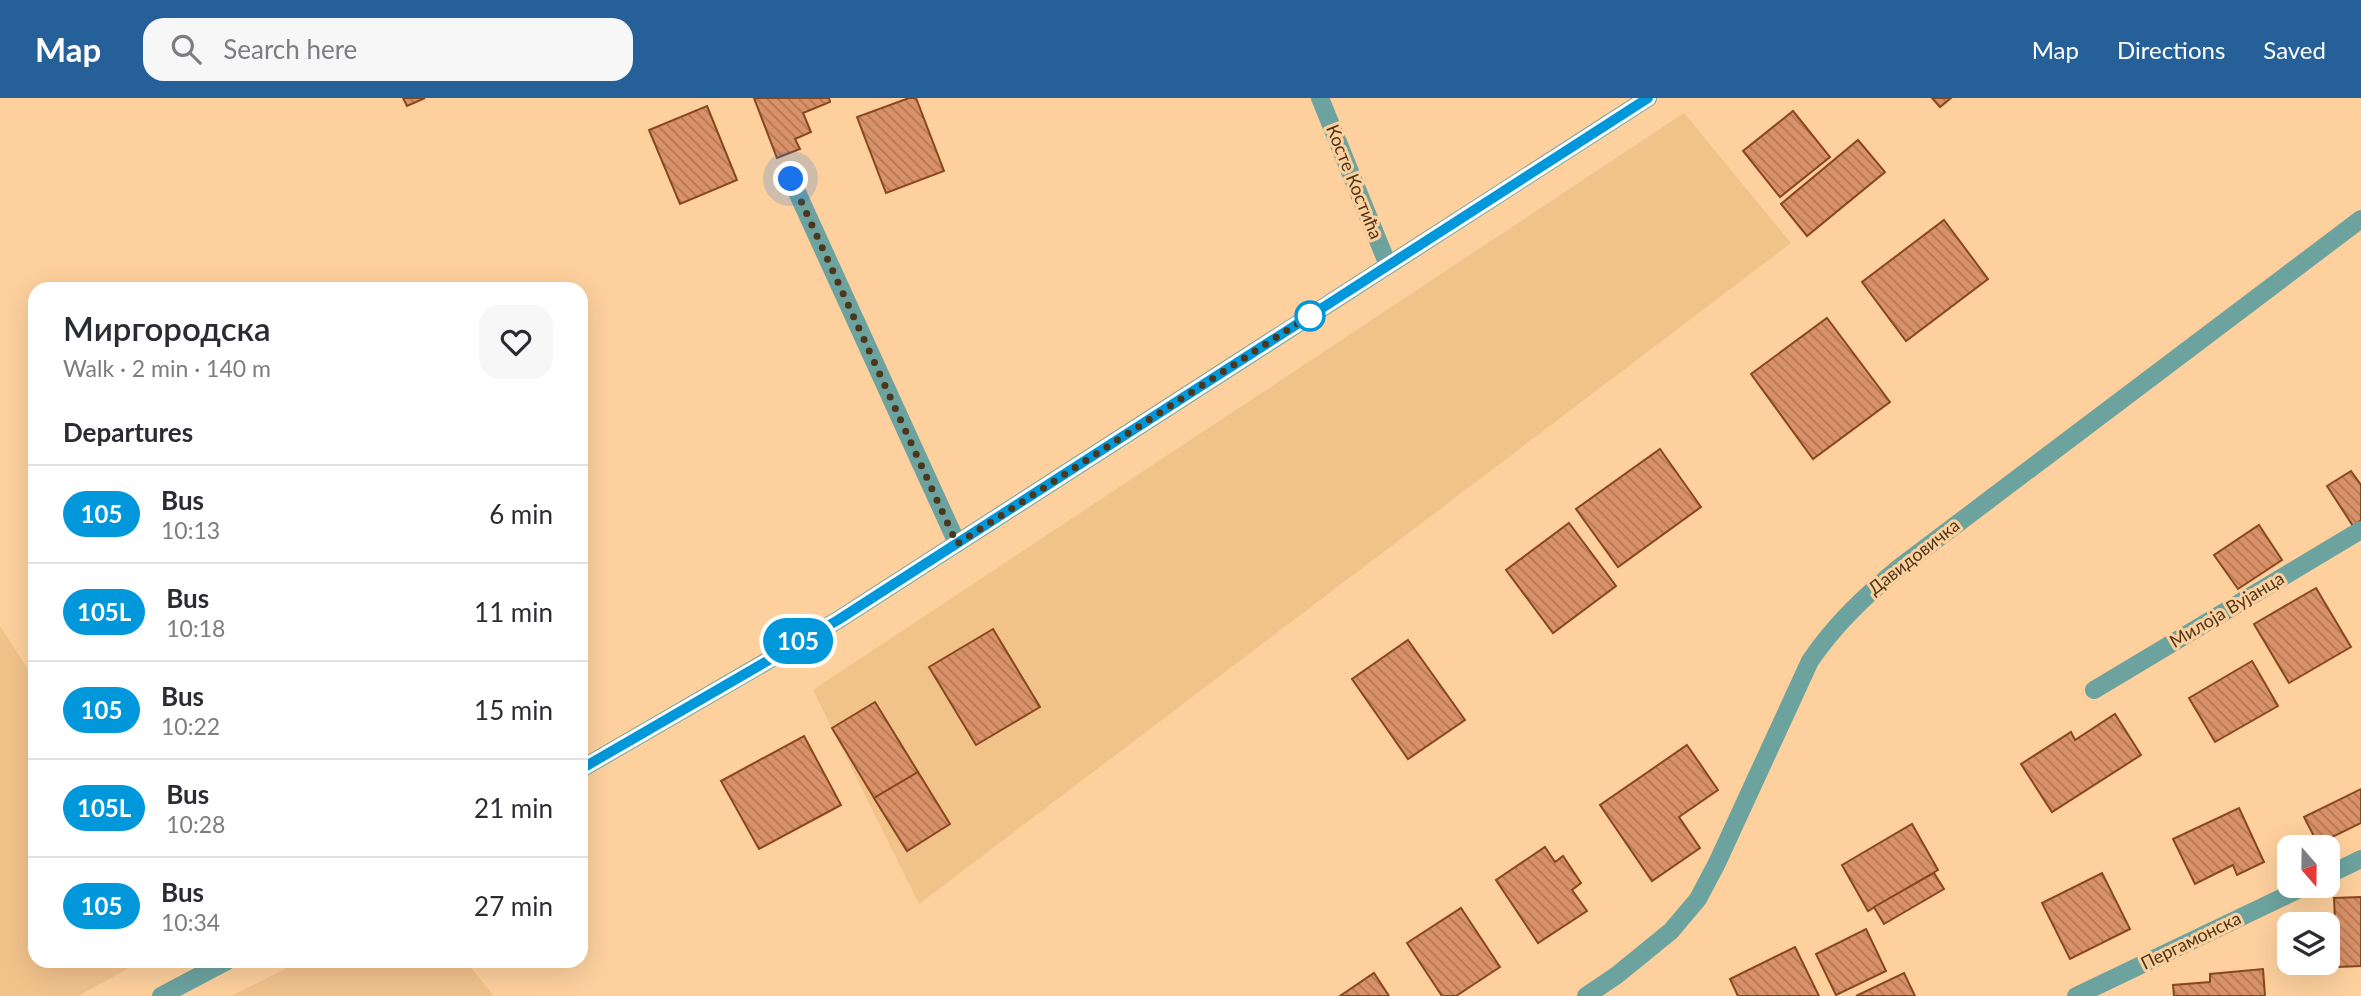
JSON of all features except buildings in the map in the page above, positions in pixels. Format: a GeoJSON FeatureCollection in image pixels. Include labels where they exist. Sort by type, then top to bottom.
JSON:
{"type":"FeatureCollection","features":[{"type":"Feature","properties":{"kind":"street","name":"Косте Костића"},"geometry":{"type":"LineString","coordinates":[[1320,98],[1388,265]]}},
{"type":"Feature","properties":{"kind":"street"},"geometry":{"type":"LineString","coordinates":[[588,765],[838,620],[1648,98]]}},
{"type":"Feature","properties":{"kind":"street"},"geometry":{"type":"LineString","coordinates":[[791,179],[957,544]]}},
{"type":"Feature","properties":{"kind":"street","name":"Давидовичка"},"geometry":{"type":"LineString","coordinates":[[1586,996],[1671,932],[1698,899],[1810,661],[1863,597],[2361,219]]}},
{"type":"Feature","properties":{"kind":"street","name":"Милоја Вујанца"},"geometry":{"type":"LineString","coordinates":[[2094,690],[2361,530]]}},
{"type":"Feature","properties":{"kind":"street"},"geometry":{"type":"LineString","coordinates":[[2340,869],[2361,859]]}},
{"type":"Feature","properties":{"kind":"street","name":"Пергамонска"},"geometry":{"type":"LineString","coordinates":[[2076,996],[2094,992],[2282,898]]}},
{"type":"Feature","properties":{"kind":"street"},"geometry":{"type":"LineString","coordinates":[[162,996],[214,968]]}},
{"type":"Feature","properties":{"kind":"shaded area"},"geometry":{"type":"Polygon","coordinates":[[[1684,113],[1791,243],[919,904],[813,690],[1684,113]]]}},
{"type":"Feature","properties":{"kind":"shaded area"},"geometry":{"type":"Polygon","coordinates":[[[0,626],[28,669],[28,968],[129,968],[78,996],[0,996],[0,626]]]}},
{"type":"Feature","properties":{"kind":"shaded area"},"geometry":{"type":"Polygon","coordinates":[[[287,968],[472,968],[494,996],[231,996],[287,968]]]}},
{"type":"Feature","properties":{"kind":"bus line","name":"105"},"geometry":{"type":"LineString","coordinates":[[588,765],[794,643],[838,620],[1648,98]]}},
{"type":"Feature","properties":{"kind":"route"},"geometry":{"type":"LineString","coordinates":[[791,179],[957,544],[1320,309],[1310,316]]}}]}
